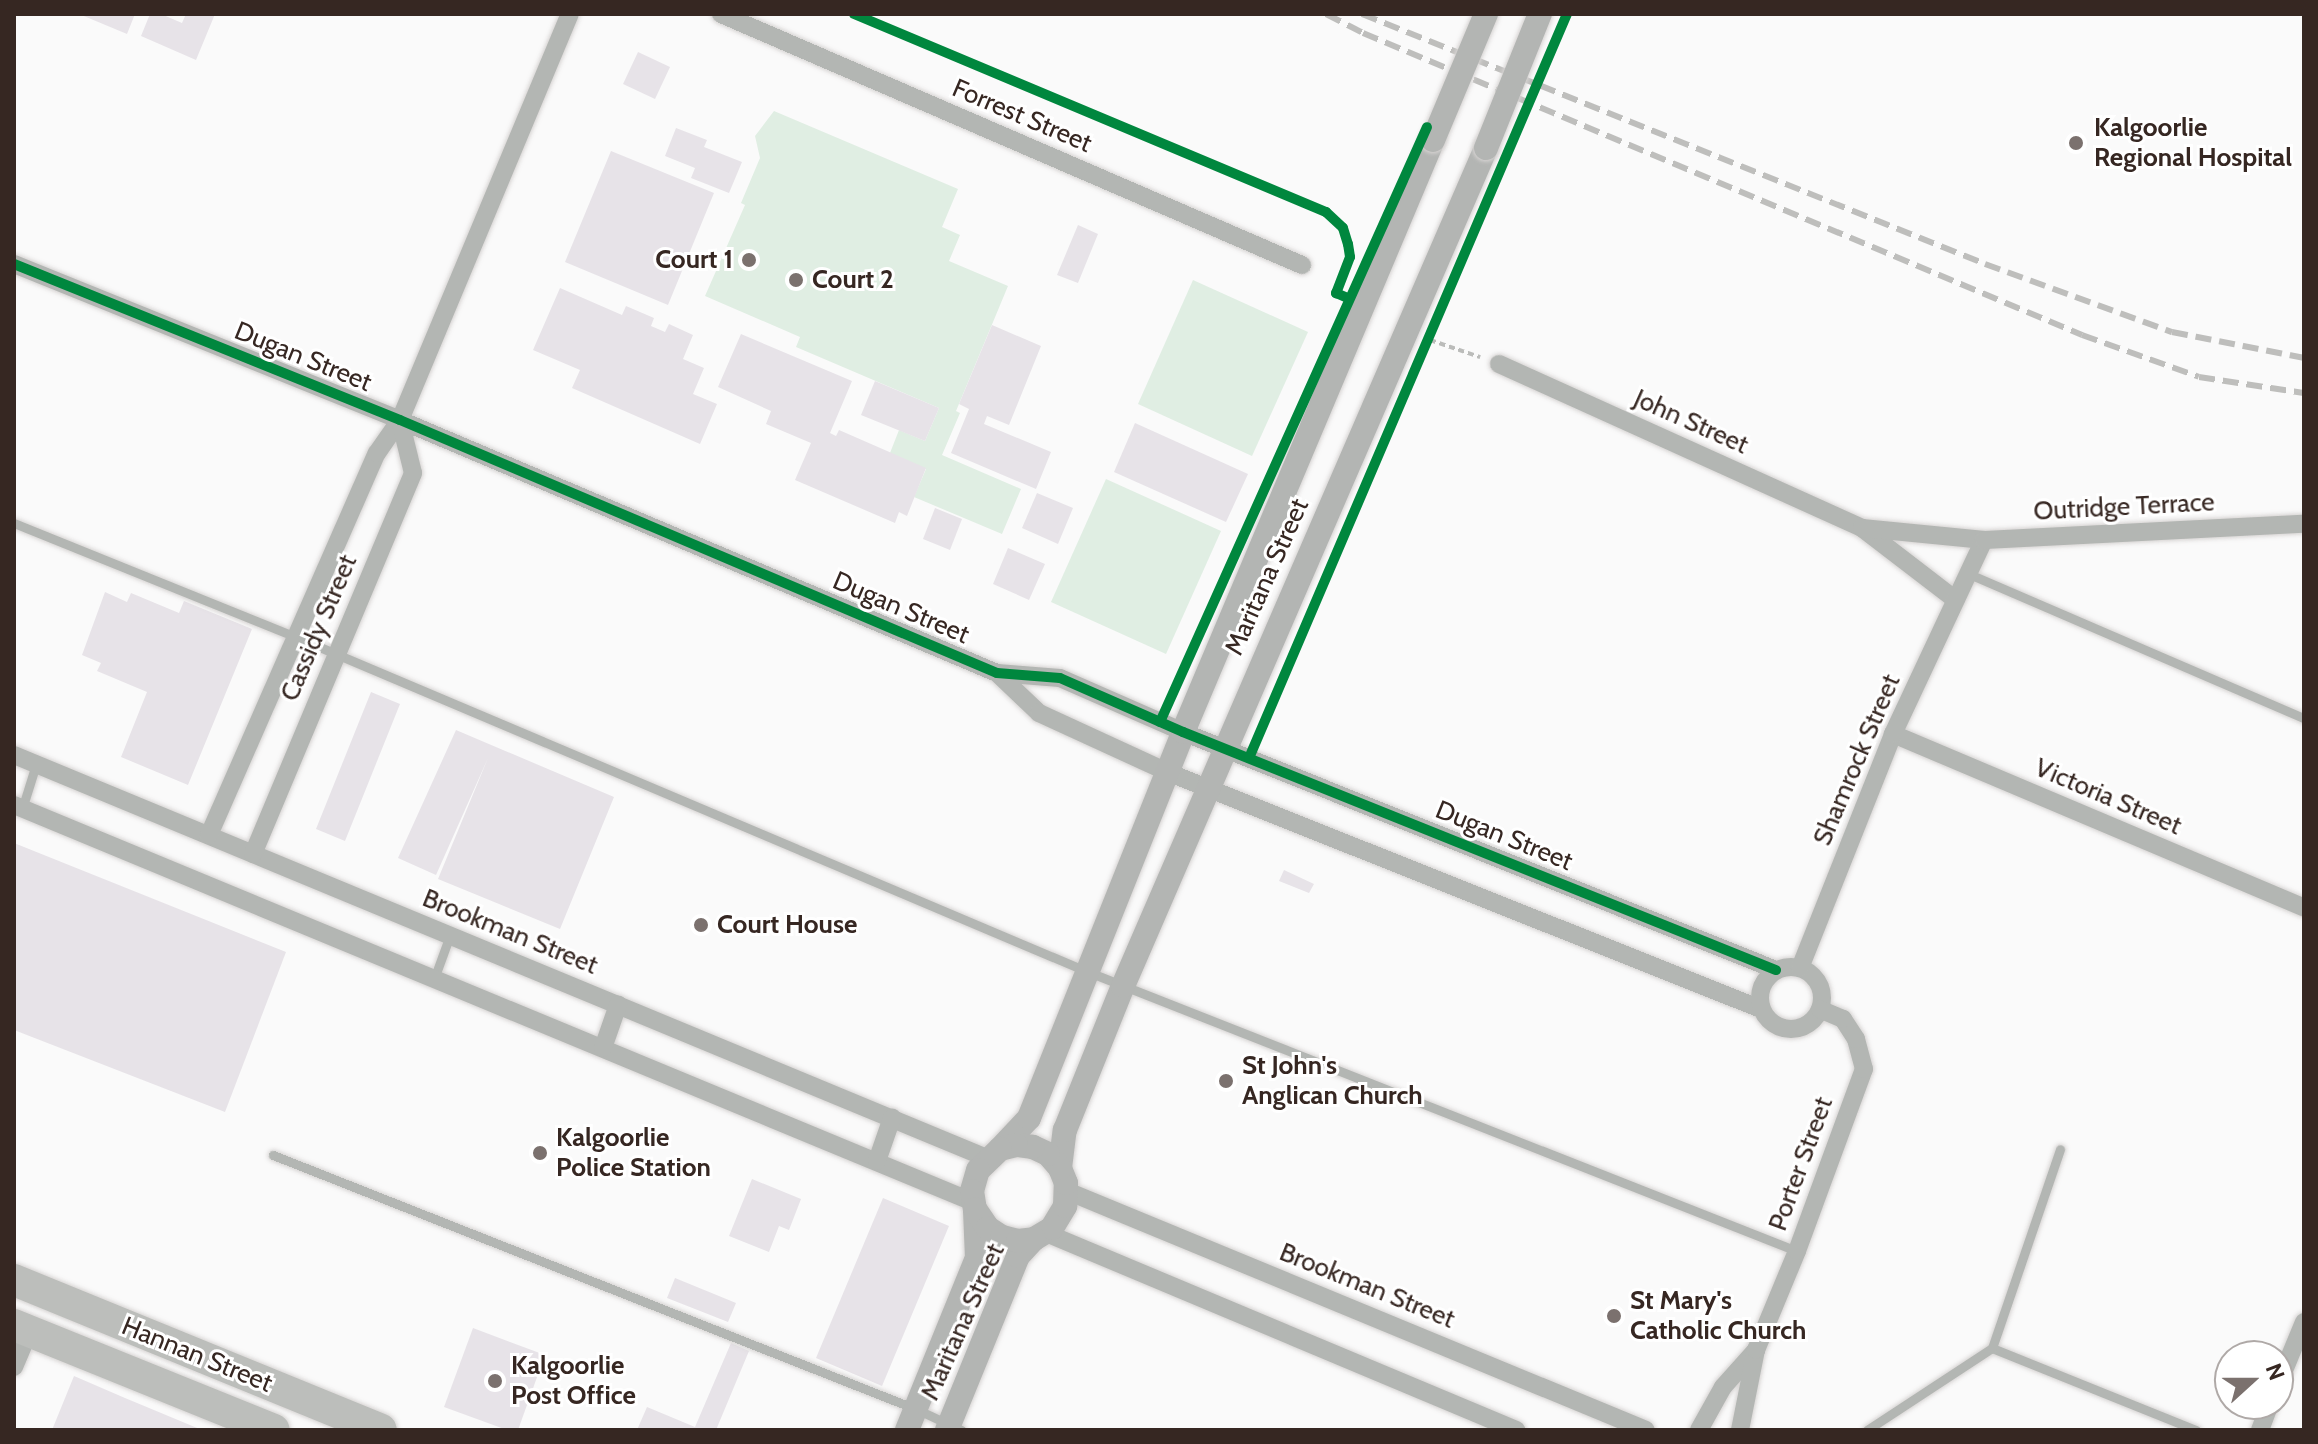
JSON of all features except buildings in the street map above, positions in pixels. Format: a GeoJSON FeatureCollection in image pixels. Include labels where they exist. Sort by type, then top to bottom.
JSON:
{"type":"FeatureCollection","features":[{"type":"Feature","properties":{"kind":"highway","name":"Hannan Street"},"geometry":{"type":"LineString","coordinates":[[14,1280],[381,1430]]}},
{"type":"Feature","properties":{"kind":"highway","name":"Hannan Street"},"geometry":{"type":"LineString","coordinates":[[22,1329],[274,1430]]}},
{"type":"Feature","properties":{"kind":"main road","name":"Maritana Street"},"geometry":{"type":"LineString","coordinates":[[993,1154],[1029,1118],[1183,732],[1486,14]]}},
{"type":"Feature","properties":{"kind":"main road","name":"Maritana Street"},"geometry":{"type":"LineString","coordinates":[[1064,1179],[1065,1130],[1123,986],[1223,748],[1486,148],[1540,14]]}},
{"type":"Feature","properties":{"kind":"main road"},"geometry":{"type":"LineString","coordinates":[[1016,1145],[1033,1147],[1048,1154],[1064,1179],[1058,1221],[1040,1236],[1018,1241],[1002,1237],[988,1228],[974,1205],[978,1170],[993,1154],[1016,1145]]}},
{"type":"Feature","properties":{"kind":"main road","name":"Maritana Street"},"geometry":{"type":"LineString","coordinates":[[912,1419],[977,1258],[974,1205]]}},
{"type":"Feature","properties":{"kind":"main road","name":"Maritana Street"},"geometry":{"type":"LineString","coordinates":[[952,1428],[1018,1256],[1040,1236]]}},
{"type":"Feature","properties":{"kind":"street","name":"Cassidy Street"},"geometry":{"type":"LineString","coordinates":[[209,835],[377,453],[400,420],[570,14]]}},
{"type":"Feature","properties":{"kind":"street","name":"Forrest Street"},"geometry":{"type":"LineString","coordinates":[[721,14],[1302,265]]}},
{"type":"Feature","properties":{"kind":"street","name":"Dugan Street"},"geometry":{"type":"LineString","coordinates":[[14,264],[400,420],[997,673],[1060,678],[1183,732],[1776,970]]}},
{"type":"Feature","properties":{"kind":"street","name":"John Street"},"geometry":{"type":"LineString","coordinates":[[1499,364],[1862,528],[1956,600]]}},
{"type":"Feature","properties":{"kind":"street","name":"Cassidy Street"},"geometry":{"type":"LineString","coordinates":[[253,854],[413,473],[400,420]]}},
{"type":"Feature","properties":{"kind":"street","name":"Outridge Terrace"},"geometry":{"type":"LineString","coordinates":[[1984,540],[2304,524]]}},
{"type":"Feature","properties":{"kind":"street","name":"John Street"},"geometry":{"type":"LineString","coordinates":[[1862,528],[1984,540]]}},
{"type":"Feature","properties":{"kind":"street"},"geometry":{"type":"LineString","coordinates":[[1969,574],[1984,540]]}},
{"type":"Feature","properties":{"kind":"street","name":"Shamrock Street"},"geometry":{"type":"LineString","coordinates":[[1800,968],[1893,734],[1969,574]]}},
{"type":"Feature","properties":{"kind":"street","name":"Dugan Street"},"geometry":{"type":"LineString","coordinates":[[997,673],[1039,713],[1167,772],[1207,785],[1761,1009]]}},
{"type":"Feature","properties":{"kind":"street","name":"Victoria Street"},"geometry":{"type":"LineString","coordinates":[[1893,734],[2304,908]]}},
{"type":"Feature","properties":{"kind":"street","name":"Brookman Street"},"geometry":{"type":"LineString","coordinates":[[14,755],[892,1118],[993,1154]]}},
{"type":"Feature","properties":{"kind":"street"},"geometry":{"type":"LineString","coordinates":[[18,807],[877,1161],[974,1205]]}},
{"type":"Feature","properties":{"kind":"street"},"geometry":{"type":"LineString","coordinates":[[1800,968],[1814,977],[1821,992],[1820,1009],[1812,1021],[1798,1029],[1783,1028],[1770,1021],[1761,1009],[1761,986],[1776,970],[1800,968]]}},
{"type":"Feature","properties":{"kind":"street"},"geometry":{"type":"LineString","coordinates":[[603,1048],[618,1005]]}},
{"type":"Feature","properties":{"kind":"street","name":"Porter Street"},"geometry":{"type":"LineString","coordinates":[[1740,1430],[1756,1350],[1797,1251],[1864,1069],[1856,1039],[1843,1019],[1820,1009]]}},
{"type":"Feature","properties":{"kind":"street"},"geometry":{"type":"LineString","coordinates":[[877,1161],[892,1118]]}},
{"type":"Feature","properties":{"kind":"street","name":"Brookman Street"},"geometry":{"type":"LineString","coordinates":[[1064,1179],[1646,1430]]}},
{"type":"Feature","properties":{"kind":"street"},"geometry":{"type":"LineString","coordinates":[[1040,1236],[1516,1430]]}},
{"type":"Feature","properties":{"kind":"street"},"geometry":{"type":"LineString","coordinates":[[2294,1346],[2304,1322]]}},
{"type":"Feature","properties":{"kind":"street"},"geometry":{"type":"LineString","coordinates":[[14,1367],[22,1329]]}},
{"type":"Feature","properties":{"kind":"street","name":"Porter Street"},"geometry":{"type":"LineString","coordinates":[[1699,1430],[1723,1387],[1756,1350]]}},
{"type":"Feature","properties":{"kind":"lane"},"geometry":{"type":"LineString","coordinates":[[14,523],[337,654],[1086,971],[1797,1251]]}},
{"type":"Feature","properties":{"kind":"lane"},"geometry":{"type":"LineString","coordinates":[[1969,574],[2304,718]]}},
{"type":"Feature","properties":{"kind":"lane"},"geometry":{"type":"LineString","coordinates":[[18,807],[36,764]]}},
{"type":"Feature","properties":{"kind":"lane"},"geometry":{"type":"LineString","coordinates":[[434,979],[450,935]]}},
{"type":"Feature","properties":{"kind":"lane"},"geometry":{"type":"LineString","coordinates":[[1867,1430],[1992,1348],[2060,1149]]}},
{"type":"Feature","properties":{"kind":"lane"},"geometry":{"type":"LineString","coordinates":[[273,1155],[912,1419],[952,1428]]}},
{"type":"Feature","properties":{"kind":"lane"},"geometry":{"type":"LineString","coordinates":[[1992,1348],[2196,1430]]}},
{"type":"Feature","properties":{"kind":"path"},"geometry":{"type":"LineString","coordinates":[[1424,354],[1436,326]]}},
{"type":"Feature","properties":{"kind":"path"},"geometry":{"type":"LineString","coordinates":[[1430,340],[1499,364]]}},
{"type":"Feature","properties":{"kind":"shaded area"},"geometry":{"type":"Polygon","coordinates":[[[774,111],[958,189],[942,227],[960,235],[949,261],[1008,286],[956,411],[960,413],[942,455],[1021,489],[1002,534],[914,497],[926,469],[890,453],[899,430],[925,441],[939,408],[796,347],[800,337],[705,296],[745,205],[741,203],[760,158],[755,136],[774,111]]]}},
{"type":"Feature","properties":{"kind":"shaded area"},"geometry":{"type":"Polygon","coordinates":[[[1193,280],[1308,332],[1252,456],[1138,404],[1193,280]]]}},
{"type":"Feature","properties":{"kind":"shaded area"},"geometry":{"type":"Polygon","coordinates":[[[1106,479],[1221,531],[1166,654],[1051,602],[1106,479]]]}},
{"type":"Feature","properties":{"kind":"railway"},"geometry":{"type":"LineString","coordinates":[[1326,14],[1363,33],[2082,335],[2199,377],[2304,393]]}},
{"type":"Feature","properties":{"kind":"railway"},"geometry":{"type":"LineString","coordinates":[[1362,14],[1985,264],[2172,332],[2304,358]]}},
{"type":"Feature","properties":{"kind":"cycle path"},"geometry":{"type":"LineString","coordinates":[[854,14],[1326,212],[1343,228],[1348,244],[1350,257],[1336,293],[1348,298]]}},
{"type":"Feature","properties":{"kind":"cycle path"},"geometry":{"type":"LineString","coordinates":[[1249,758],[1567,14]]}},
{"type":"Feature","properties":{"kind":"cycle path"},"geometry":{"type":"LineString","coordinates":[[1160,722],[1427,127]]}},
{"type":"Feature","properties":{"kind":"cycle path"},"geometry":{"type":"LineString","coordinates":[[14,264],[400,420],[997,673],[1060,678],[1183,732],[1776,970]]}},
{"type":"Feature","properties":{"kind":"place","name":"Kalgoorlie Regional Hospital"},"geometry":{"type":"Point","coordinates":[2076,143]}},
{"type":"Feature","properties":{"kind":"place","name":"Court 1"},"geometry":{"type":"Point","coordinates":[749,260]}},
{"type":"Feature","properties":{"kind":"place","name":"Court 2"},"geometry":{"type":"Point","coordinates":[796,280]}},
{"type":"Feature","properties":{"kind":"place","name":"Court House"},"geometry":{"type":"Point","coordinates":[701,925]}},
{"type":"Feature","properties":{"kind":"place","name":"St John's Anglican Church"},"geometry":{"type":"Point","coordinates":[1226,1081]}},
{"type":"Feature","properties":{"kind":"place","name":"Kalgoorlie Police Station"},"geometry":{"type":"Point","coordinates":[540,1153]}},
{"type":"Feature","properties":{"kind":"place","name":"St Mary's Catholic Church"},"geometry":{"type":"Point","coordinates":[1614,1316]}},
{"type":"Feature","properties":{"kind":"place","name":"Kalgoorlie Post Office"},"geometry":{"type":"Point","coordinates":[495,1381]}}]}
